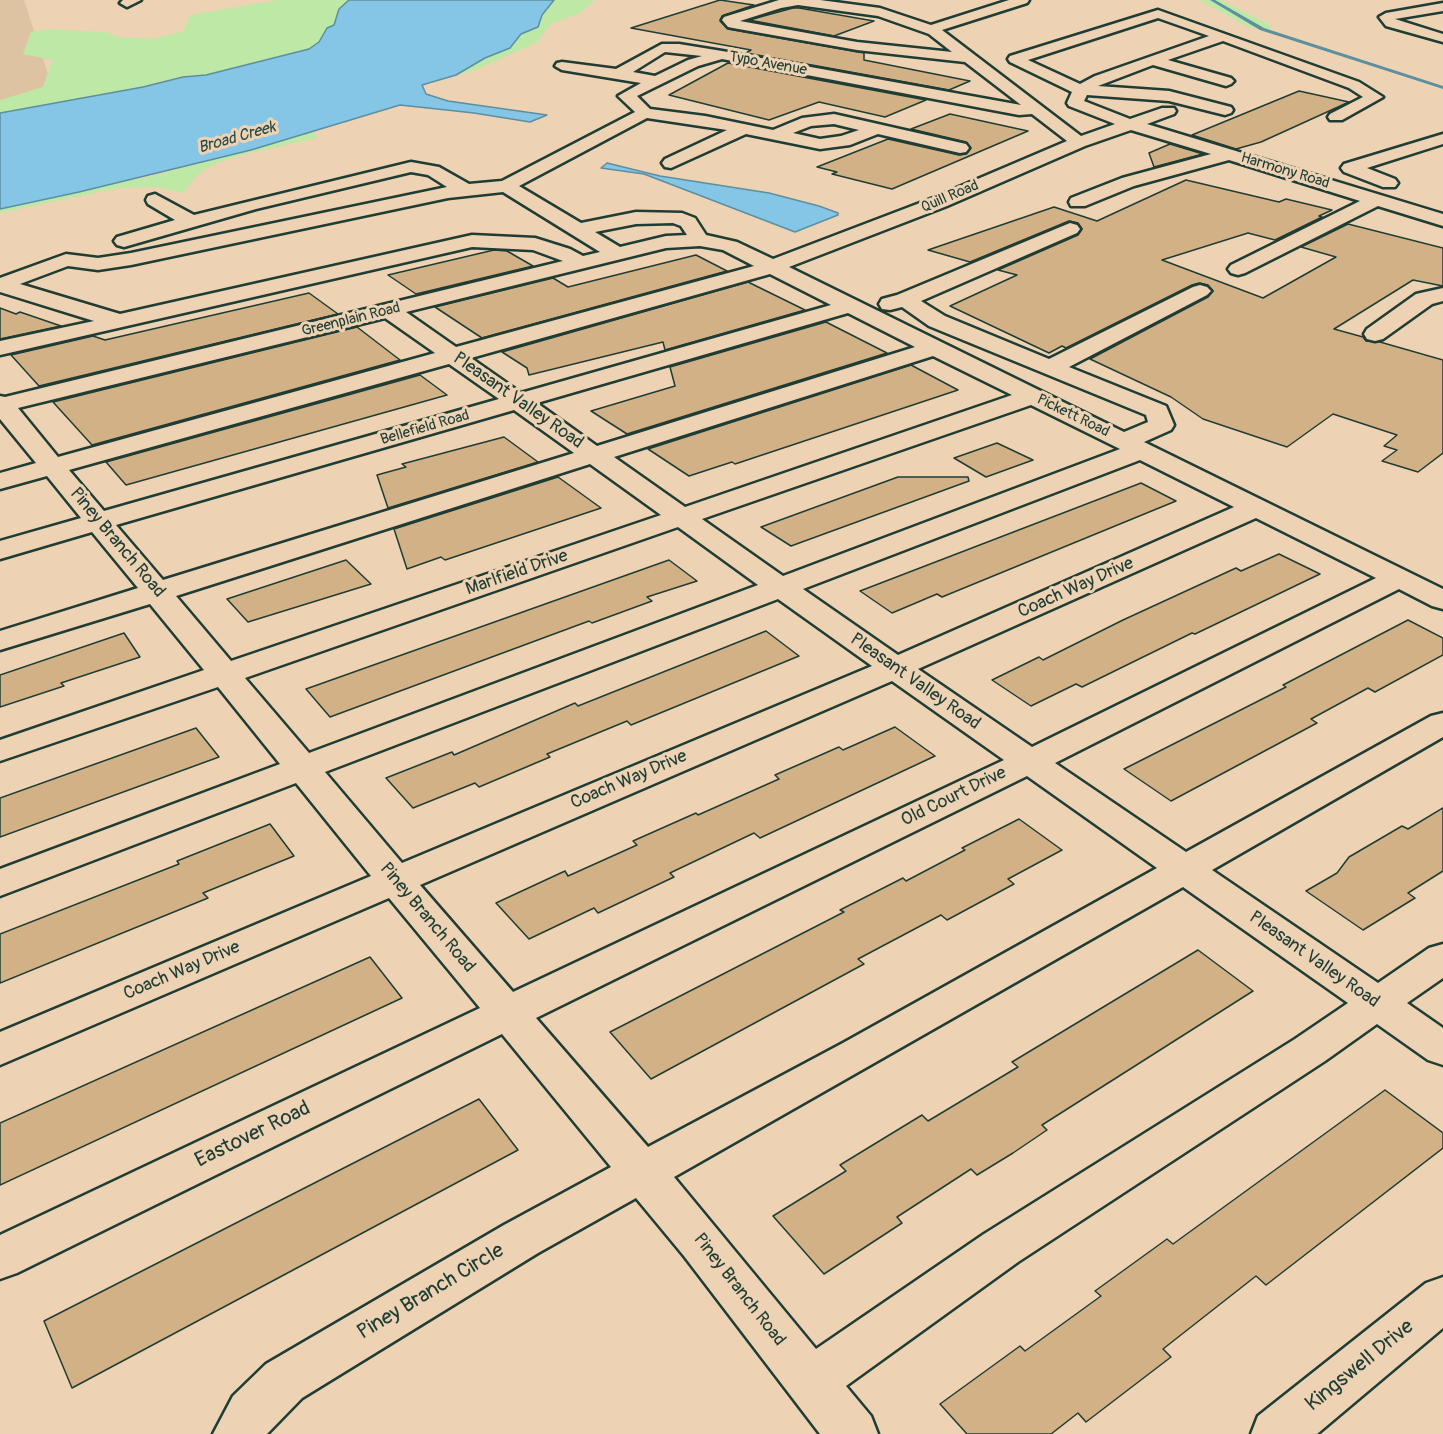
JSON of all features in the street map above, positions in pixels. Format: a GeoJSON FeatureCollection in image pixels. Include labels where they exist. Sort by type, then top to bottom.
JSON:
{"type":"FeatureCollection","features":[{"type":"Feature","properties":{"kind":"street"},"geometry":{"type":"LineString","coordinates":[[934,31],[984,5],[1022,0]]}},
{"type":"Feature","properties":{"kind":"street"},"geometry":{"type":"LineString","coordinates":[[968,58],[857,46],[733,24],[729,20],[779,4],[798,1],[880,12],[913,22],[934,31],[1080,142]]}},
{"type":"Feature","properties":{"kind":"street"},"geometry":{"type":"LineString","coordinates":[[1443,7],[1386,17],[1391,23],[1443,38]]}},
{"type":"Feature","properties":{"kind":"street"},"geometry":{"type":"LineString","coordinates":[[1225,110],[1081,90],[1015,59],[1158,14],[1354,85],[1375,97],[1336,117]]}},
{"type":"Feature","properties":{"kind":"street"},"geometry":{"type":"LineString","coordinates":[[619,74],[662,48],[675,36]]}},
{"type":"Feature","properties":{"kind":"street"},"geometry":{"type":"LineString","coordinates":[[1081,90],[1100,79],[1223,36]]}},
{"type":"Feature","properties":{"kind":"street"},"geometry":{"type":"LineString","coordinates":[[1077,40],[1099,46]]}},
{"type":"Feature","properties":{"kind":"street"},"geometry":{"type":"LineString","coordinates":[[662,48],[679,48],[722,56]]}},
{"type":"Feature","properties":{"kind":"street"},"geometry":{"type":"LineString","coordinates":[[1132,55],[1154,60]]}},
{"type":"Feature","properties":{"kind":"street","name":"Typo Avenue"},"geometry":{"type":"LineString","coordinates":[[645,113],[638,104],[626,96],[693,63],[722,56],[1019,110],[1037,110]]}},
{"type":"Feature","properties":{"kind":"street","name":"Quill Road"},"geometry":{"type":"LineString","coordinates":[[0,481],[772,267],[940,202],[1127,123],[1168,103],[1232,79],[1154,60]]}},
{"type":"Feature","properties":{"kind":"street"},"geometry":{"type":"LineString","coordinates":[[1271,69],[1293,63]]}},
{"type":"Feature","properties":{"kind":"street"},"geometry":{"type":"LineString","coordinates":[[562,66],[658,81]]}},
{"type":"Feature","properties":{"kind":"street","name":"Harmony Road"},"geometry":{"type":"LineString","coordinates":[[1081,90],[1075,104],[1127,123],[1378,200],[1439,213]]}},
{"type":"Feature","properties":{"kind":"street"},"geometry":{"type":"LineString","coordinates":[[66,260],[98,264],[120,261],[464,189],[506,186],[645,113],[820,144],[844,141],[877,129]]}},
{"type":"Feature","properties":{"kind":"street"},"geometry":{"type":"LineString","coordinates":[[775,135],[808,121],[834,118],[960,148]]}},
{"type":"Feature","properties":{"kind":"street"},"geometry":{"type":"LineString","coordinates":[[671,163],[743,129]]}},
{"type":"Feature","properties":{"kind":"street"},"geometry":{"type":"LineString","coordinates":[[1439,213],[1350,168],[1443,139]]}},
{"type":"Feature","properties":{"kind":"street"},"geometry":{"type":"LineString","coordinates":[[1078,202],[1128,182],[1231,154]]}},
{"type":"Feature","properties":{"kind":"street"},"geometry":{"type":"LineString","coordinates":[[120,321],[0,285],[66,260],[190,221],[411,167],[433,171],[464,189]]}},
{"type":"Feature","properties":{"kind":"street"},"geometry":{"type":"LineString","coordinates":[[506,186],[617,254]]}},
{"type":"Feature","properties":{"kind":"street"},"geometry":{"type":"LineString","coordinates":[[155,200],[190,221]]}},
{"type":"Feature","properties":{"kind":"street"},"geometry":{"type":"LineString","coordinates":[[1238,269],[1378,200]]}},
{"type":"Feature","properties":{"kind":"street"},"geometry":{"type":"LineString","coordinates":[[251,205],[258,219],[279,229]]}},
{"type":"Feature","properties":{"kind":"street"},"geometry":{"type":"LineString","coordinates":[[578,230],[636,218],[675,217],[688,222],[700,240]]}},
{"type":"Feature","properties":{"kind":"street","name":"Bellefield Road"},"geometry":{"type":"LineString","coordinates":[[0,550],[518,401],[856,309],[905,300],[1070,229]]}},
{"type":"Feature","properties":{"kind":"street"},"geometry":{"type":"LineString","coordinates":[[0,348],[472,241],[490,240],[551,248],[580,263]]}},
{"type":"Feature","properties":{"kind":"street","name":"Pickett Road"},"geometry":{"type":"LineString","coordinates":[[700,240],[730,246],[1443,600]]}},
{"type":"Feature","properties":{"kind":"street","name":"Greenplain Road"},"geometry":{"type":"LineString","coordinates":[[1,404],[666,242],[700,240]]}},
{"type":"Feature","properties":{"kind":"street"},"geometry":{"type":"LineString","coordinates":[[1007,383],[1200,291]]}},
{"type":"Feature","properties":{"kind":"street"},"geometry":{"type":"LineString","coordinates":[[1374,334],[1424,299],[1443,294]]}},
{"type":"Feature","properties":{"kind":"street"},"geometry":{"type":"LineString","coordinates":[[0,883],[780,587],[1133,445],[1162,425],[1157,411],[937,321],[905,300]]}},
{"type":"Feature","properties":{"kind":"street","name":"Pleasant Valley Road"},"geometry":{"type":"LineString","coordinates":[[390,311],[895,668],[1443,1049]]}},
{"type":"Feature","properties":{"kind":"street"},"geometry":{"type":"LineString","coordinates":[[902,332],[937,321]]}},
{"type":"Feature","properties":{"kind":"street"},"geometry":{"type":"LineString","coordinates":[[0,642],[935,348]]}},
{"type":"Feature","properties":{"kind":"street","name":"Marlfield Drive"},"geometry":{"type":"LineString","coordinates":[[0,751],[1034,396]]}},
{"type":"Feature","properties":{"kind":"street","name":"Piney Branch Road"},"geometry":{"type":"LineString","coordinates":[[1,404],[395,880],[701,1242],[852,1434]]}},
{"type":"Feature","properties":{"kind":"street","name":"Coach Way Drive"},"geometry":{"type":"LineString","coordinates":[[0,1049],[895,668],[1257,507]]}},
{"type":"Feature","properties":{"kind":"street","name":"Old Court Drive"},"geometry":{"type":"LineString","coordinates":[[507,1013],[1029,761],[1399,578]]}},
{"type":"Feature","properties":{"kind":"street"},"geometry":{"type":"LineString","coordinates":[[642,1173],[1443,723]]}},
{"type":"Feature","properties":{"kind":"street"},"geometry":{"type":"LineString","coordinates":[[811,1382],[1001,1248],[1300,1056],[1443,958]]}},
{"type":"Feature","properties":{"kind":"street","name":"Eastover Road"},"geometry":{"type":"LineString","coordinates":[[0,1258],[507,1013]]}},
{"type":"Feature","properties":{"kind":"street","name":"Piney Branch Circle"},"geometry":{"type":"LineString","coordinates":[[239,1434],[251,1413],[284,1381],[521,1239],[642,1173]]}},
{"type":"Feature","properties":{"kind":"street","name":"Kingswell Drive"},"geometry":{"type":"LineString","coordinates":[[1277,1434],[1443,1298]]}},
{"type":"Feature","properties":{"kind":"shaded area"},"geometry":{"type":"Polygon","coordinates":[[[0,0],[24,0],[58,105],[0,116],[0,0]]]}},
{"type":"Feature","properties":{"kind":"green space"},"geometry":{"type":"Polygon","coordinates":[[[278,0],[349,0],[339,9],[334,25],[327,28],[319,42],[309,49],[206,75],[183,77],[143,87],[0,113],[0,100],[43,87],[52,60],[23,54],[31,32],[47,29],[107,32],[117,37],[152,39],[184,31],[190,15],[278,0]]]}},
{"type":"Feature","properties":{"kind":"green space"},"geometry":{"type":"Polygon","coordinates":[[[554,0],[595,0],[580,13],[551,24],[536,43],[475,70],[456,75],[485,58],[509,48],[521,34],[538,27],[542,15],[554,0]]]}},
{"type":"Feature","properties":{"kind":"green space"},"geometry":{"type":"Polygon","coordinates":[[[1199,0],[1221,0],[1272,26],[1270,29],[1248,27],[1199,0]]]}},
{"type":"Feature","properties":{"kind":"green space"},"geometry":{"type":"Polygon","coordinates":[[[313,130],[317,138],[241,155],[215,164],[197,175],[183,193],[155,187],[118,188],[0,213],[0,209],[155,175],[251,150],[313,130]]]}},
{"type":"Feature","properties":{"kind":"water","name":"Broad Creek"},"geometry":{"type":"Polygon","coordinates":[[[349,0],[554,0],[542,15],[538,27],[521,34],[510,48],[485,58],[456,75],[422,85],[426,94],[448,101],[547,115],[530,122],[400,105],[251,150],[0,209],[0,113],[143,87],[183,77],[206,75],[309,49],[319,42],[327,28],[334,25],[339,9],[349,0]]]}},
{"type":"Feature","properties":{"kind":"water"},"geometry":{"type":"Polygon","coordinates":[[[607,163],[660,176],[769,193],[819,206],[838,213],[838,215],[795,232],[644,174],[601,168],[607,163]]]}},
{"type":"Feature","properties":{"kind":"building"},"geometry":{"type":"Polygon","coordinates":[[[720,0],[754,5],[722,16],[720,21],[728,29],[864,53],[864,60],[970,81],[949,90],[746,53],[751,50],[631,28],[720,0]]]}},
{"type":"Feature","properties":{"kind":"building"},"geometry":{"type":"Polygon","coordinates":[[[793,8],[874,21],[834,36],[749,20],[793,8]]]}},
{"type":"Feature","properties":{"kind":"building"},"geometry":{"type":"Polygon","coordinates":[[[728,63],[926,100],[885,117],[819,102],[769,120],[669,95],[728,63]]]}},
{"type":"Feature","properties":{"kind":"building"},"geometry":{"type":"Polygon","coordinates":[[[1299,91],[1349,102],[1261,142],[1236,149],[1192,135],[1299,91]]]}},
{"type":"Feature","properties":{"kind":"building"},"geometry":{"type":"Polygon","coordinates":[[[950,114],[1028,131],[892,189],[832,174],[837,172],[817,167],[888,139],[959,155],[966,154],[971,148],[966,142],[911,129],[950,114]]]}},
{"type":"Feature","properties":{"kind":"building"},"geometry":{"type":"Polygon","coordinates":[[[1170,144],[1203,154],[1154,167],[1149,153],[1170,144]]]}},
{"type":"Feature","properties":{"kind":"building"},"geometry":{"type":"Polygon","coordinates":[[[1186,180],[1279,202],[1286,199],[1332,210],[1275,240],[1248,233],[1162,260],[1263,298],[1336,257],[1301,247],[1348,224],[1443,248],[1443,286],[1413,280],[1334,329],[1363,337],[1366,341],[1380,342],[1443,360],[1443,453],[1418,472],[1382,461],[1397,450],[1384,446],[1397,435],[1333,414],[1287,447],[1203,419],[1171,397],[1090,359],[1208,297],[1213,291],[1208,285],[1199,283],[1192,285],[1066,348],[1062,346],[1049,353],[950,306],[1017,275],[998,270],[1078,235],[1082,229],[1078,223],[1069,221],[970,262],[928,250],[1054,207],[1097,221],[1186,180]]]}},
{"type":"Feature","properties":{"kind":"building"},"geometry":{"type":"Polygon","coordinates":[[[494,250],[507,251],[533,266],[416,294],[388,275],[494,250]]]}},
{"type":"Feature","properties":{"kind":"building"},"geometry":{"type":"Polygon","coordinates":[[[696,255],[727,271],[482,338],[435,307],[553,278],[568,287],[696,255]]]}},
{"type":"Feature","properties":{"kind":"building"},"geometry":{"type":"Polygon","coordinates":[[[748,282],[805,310],[665,350],[663,342],[529,375],[527,368],[502,352],[748,282]]]}},
{"type":"Feature","properties":{"kind":"building"},"geometry":{"type":"Polygon","coordinates":[[[309,293],[338,314],[39,386],[11,355],[93,336],[105,340],[309,293]]]}},
{"type":"Feature","properties":{"kind":"building"},"geometry":{"type":"Polygon","coordinates":[[[0,308],[16,314],[20,312],[61,326],[0,339],[0,308]]]}},
{"type":"Feature","properties":{"kind":"building"},"geometry":{"type":"Polygon","coordinates":[[[826,322],[887,353],[627,434],[591,411],[675,386],[670,367],[826,322]]]}},
{"type":"Feature","properties":{"kind":"building"},"geometry":{"type":"Polygon","coordinates":[[[357,327],[400,360],[92,445],[53,402],[357,327]]]}},
{"type":"Feature","properties":{"kind":"building"},"geometry":{"type":"Polygon","coordinates":[[[911,365],[958,390],[735,464],[732,462],[689,476],[648,449],[911,365]]]}},
{"type":"Feature","properties":{"kind":"building"},"geometry":{"type":"Polygon","coordinates":[[[420,375],[447,395],[126,485],[106,462],[420,375]]]}},
{"type":"Feature","properties":{"kind":"building"},"geometry":{"type":"Polygon","coordinates":[[[504,437],[538,462],[388,508],[377,475],[406,467],[402,464],[504,437]]]}},
{"type":"Feature","properties":{"kind":"building"},"geometry":{"type":"Polygon","coordinates":[[[997,443],[1033,460],[986,477],[954,458],[997,443]]]}},
{"type":"Feature","properties":{"kind":"building"},"geometry":{"type":"Polygon","coordinates":[[[558,477],[601,508],[445,560],[441,557],[407,569],[394,529],[558,477]]]}},
{"type":"Feature","properties":{"kind":"building"},"geometry":{"type":"Polygon","coordinates":[[[898,477],[968,477],[969,481],[791,546],[761,527],[898,477]]]}},
{"type":"Feature","properties":{"kind":"building"},"geometry":{"type":"Polygon","coordinates":[[[1141,483],[1176,501],[942,597],[937,594],[892,613],[860,591],[1141,483]]]}},
{"type":"Feature","properties":{"kind":"building"},"geometry":{"type":"Polygon","coordinates":[[[1279,554],[1320,574],[1082,687],[1076,684],[1031,706],[992,680],[1039,657],[1043,660],[1236,568],[1241,571],[1279,554]]]}},
{"type":"Feature","properties":{"kind":"building"},"geometry":{"type":"Polygon","coordinates":[[[346,560],[371,584],[248,622],[227,599],[346,560]]]}},
{"type":"Feature","properties":{"kind":"building"},"geometry":{"type":"Polygon","coordinates":[[[669,560],[697,581],[647,597],[652,601],[592,623],[589,621],[330,717],[306,689],[669,560]]]}},
{"type":"Feature","properties":{"kind":"building"},"geometry":{"type":"Polygon","coordinates":[[[1408,620],[1443,638],[1443,655],[1375,692],[1368,688],[1311,719],[1317,723],[1171,801],[1124,769],[1286,687],[1283,685],[1408,620]]]}},
{"type":"Feature","properties":{"kind":"building"},"geometry":{"type":"Polygon","coordinates":[[[766,631],[799,656],[631,725],[627,721],[547,754],[550,757],[479,787],[475,783],[413,808],[386,778],[452,752],[454,755],[575,703],[578,706],[766,631]]]}},
{"type":"Feature","properties":{"kind":"building"},"geometry":{"type":"Polygon","coordinates":[[[124,633],[140,657],[61,683],[64,686],[0,707],[0,675],[124,633]]]}},
{"type":"Feature","properties":{"kind":"building"},"geometry":{"type":"Polygon","coordinates":[[[895,727],[935,756],[760,838],[754,833],[670,873],[674,877],[598,913],[594,908],[529,939],[496,903],[565,871],[568,876],[637,845],[633,841],[779,779],[775,775],[839,747],[843,750],[895,727]]]}},
{"type":"Feature","properties":{"kind":"building"},"geometry":{"type":"Polygon","coordinates":[[[196,728],[219,757],[0,837],[0,798],[196,728]]]}},
{"type":"Feature","properties":{"kind":"building"},"geometry":{"type":"Polygon","coordinates":[[[1443,808],[1443,871],[1408,893],[1415,898],[1363,930],[1306,891],[1337,873],[1349,857],[1402,826],[1408,829],[1443,808]]]}},
{"type":"Feature","properties":{"kind":"building"},"geometry":{"type":"Polygon","coordinates":[[[1019,819],[1062,850],[1008,879],[1014,884],[947,920],[941,915],[858,959],[864,964],[651,1079],[610,1032],[844,912],[840,910],[903,878],[906,881],[965,850],[962,848],[1019,819]]]}},
{"type":"Feature","properties":{"kind":"building"},"geometry":{"type":"Polygon","coordinates":[[[270,824],[294,856],[203,893],[208,898],[0,983],[0,934],[179,864],[177,861],[270,824]]]}},
{"type":"Feature","properties":{"kind":"building"},"geometry":{"type":"Polygon","coordinates":[[[1198,950],[1253,991],[1042,1125],[1047,1130],[1013,1153],[977,1175],[971,1169],[897,1217],[902,1223],[824,1274],[773,1216],[846,1171],[840,1165],[922,1115],[928,1121],[1018,1067],[1012,1062],[1198,950]]]}},
{"type":"Feature","properties":{"kind":"building"},"geometry":{"type":"Polygon","coordinates":[[[370,957],[402,998],[0,1185],[0,1123],[370,957]]]}},
{"type":"Feature","properties":{"kind":"building"},"geometry":{"type":"Polygon","coordinates":[[[1385,1090],[1443,1133],[1443,1148],[1266,1285],[1256,1276],[1163,1349],[1171,1357],[1086,1422],[1078,1413],[1051,1434],[967,1434],[940,1404],[1020,1346],[1025,1351],[1101,1296],[1095,1291],[1167,1239],[1173,1244],[1385,1090]]]}},
{"type":"Feature","properties":{"kind":"building"},"geometry":{"type":"Polygon","coordinates":[[[479,1099],[518,1150],[72,1388],[44,1321],[479,1099]]]}},
{"type":"Feature","properties":{"kind":"waterway"},"geometry":{"type":"LineString","coordinates":[[1212,0],[1262,29],[1443,88]]}}]}
